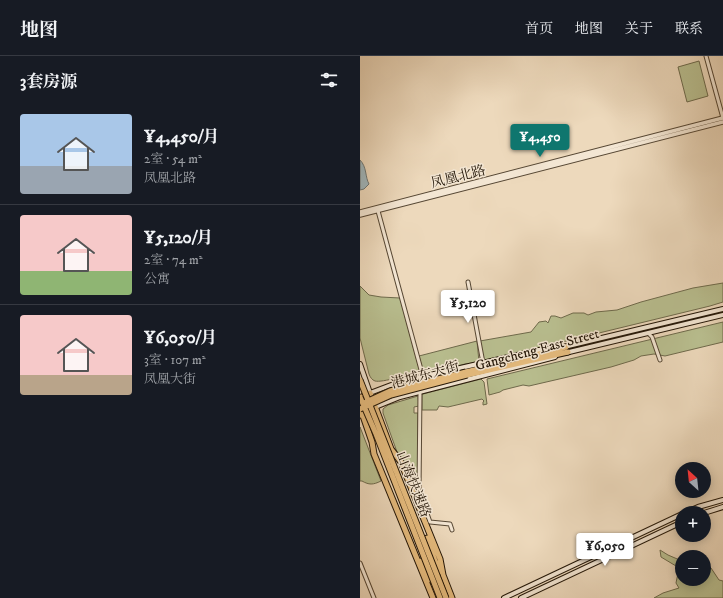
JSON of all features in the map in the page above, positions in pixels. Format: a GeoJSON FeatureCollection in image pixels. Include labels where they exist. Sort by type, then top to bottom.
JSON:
{"type":"FeatureCollection","features":[{"type":"Feature","properties":{"kind":"highway","name":"港城东大街"},"geometry":{"type":"LineString","coordinates":[[360,405],[390,391],[567,349]]}},
{"type":"Feature","properties":{"kind":"highway","name":"港城东大街"},"geometry":{"type":"LineString","coordinates":[[361,411],[392,395],[467,373]]}},
{"type":"Feature","properties":{"kind":"highway","name":"山海快速路"},"geometry":{"type":"LineString","coordinates":[[360,380],[446,598]]}},
{"type":"Feature","properties":{"kind":"highway"},"geometry":{"type":"LineString","coordinates":[[360,397],[370,393],[436,560],[446,598]]}},
{"type":"Feature","properties":{"kind":"highway","name":"山海快速路"},"geometry":{"type":"LineString","coordinates":[[360,397],[440,598]]}},
{"type":"Feature","properties":{"kind":"highway"},"geometry":{"type":"LineString","coordinates":[[361,411],[417,555],[436,588]]}},
{"type":"Feature","properties":{"kind":"highway"},"geometry":{"type":"LineString","coordinates":[[372,442],[374,454],[433,598]]}},
{"type":"Feature","properties":{"kind":"highway"},"geometry":{"type":"LineString","coordinates":[[391,449],[401,462],[440,559],[443,575],[452,598]]}},
{"type":"Feature","properties":{"kind":"main road","name":"Gangcheng East Street"},"geometry":{"type":"LineString","coordinates":[[361,411],[420,391],[553,358],[567,349],[723,309]]}},
{"type":"Feature","properties":{"kind":"main road","name":"Gangcheng East Street"},"geometry":{"type":"LineString","coordinates":[[370,393],[399,382],[539,350],[567,349],[648,333],[723,315]]}},
{"type":"Feature","properties":{"kind":"main road"},"geometry":{"type":"LineString","coordinates":[[360,364],[370,393]]}},
{"type":"Feature","properties":{"kind":"main road"},"geometry":{"type":"LineString","coordinates":[[702,506],[723,500]]}},
{"type":"Feature","properties":{"kind":"main road"},"geometry":{"type":"LineString","coordinates":[[711,511],[723,507]]}},
{"type":"Feature","properties":{"kind":"main road"},"geometry":{"type":"LineString","coordinates":[[504,598],[675,517]]}},
{"type":"Feature","properties":{"kind":"main road"},"geometry":{"type":"LineString","coordinates":[[521,598],[675,525]]}},
{"type":"Feature","properties":{"kind":"street"},"geometry":{"type":"LineString","coordinates":[[706,56],[723,118]]}},
{"type":"Feature","properties":{"kind":"street","name":"凤凰北路"},"geometry":{"type":"LineString","coordinates":[[360,212],[723,118]]}},
{"type":"Feature","properties":{"kind":"street","name":"凤凰北路"},"geometry":{"type":"LineString","coordinates":[[360,215],[723,122]]}},
{"type":"Feature","properties":{"kind":"street"},"geometry":{"type":"LineString","coordinates":[[378,210],[423,377]]}},
{"type":"Feature","properties":{"kind":"street"},"geometry":{"type":"LineString","coordinates":[[468,282],[483,363]]}},
{"type":"Feature","properties":{"kind":"street"},"geometry":{"type":"LineString","coordinates":[[648,333],[652,337],[660,360]]}},
{"type":"Feature","properties":{"kind":"street"},"geometry":{"type":"LineString","coordinates":[[420,391],[420,494],[430,522],[450,524],[452,530]]}},
{"type":"Feature","properties":{"kind":"street"},"geometry":{"type":"LineString","coordinates":[[360,563],[374,598]]}},
{"type":"Feature","properties":{"kind":"green space"},"geometry":{"type":"Polygon","coordinates":[[[699,61],[708,96],[687,102],[678,67],[699,61]]]}},
{"type":"Feature","properties":{"kind":"green space"},"geometry":{"type":"Polygon","coordinates":[[[723,283],[723,302],[484,361],[480,341],[531,332],[539,322],[546,321],[548,323],[551,316],[561,318],[573,313],[584,313],[588,315],[596,312],[617,310],[693,288],[723,283]]]}},
{"type":"Feature","properties":{"kind":"green space"},"geometry":{"type":"Polygon","coordinates":[[[360,286],[369,295],[400,298],[420,372],[390,380],[374,381],[371,377],[360,338],[360,286]]]}},
{"type":"Feature","properties":{"kind":"green space"},"geometry":{"type":"Polygon","coordinates":[[[723,322],[723,342],[665,356],[654,354],[641,356],[634,360],[611,367],[529,386],[523,385],[489,395],[487,379],[723,322]]]}},
{"type":"Feature","properties":{"kind":"green space"},"geometry":{"type":"Polygon","coordinates":[[[477,341],[479,362],[465,364],[424,375],[419,356],[477,341]]]}},
{"type":"Feature","properties":{"kind":"green space"},"geometry":{"type":"Polygon","coordinates":[[[481,379],[484,382],[487,404],[483,405],[484,401],[482,399],[448,407],[439,406],[437,410],[422,410],[422,394],[481,379]]]}},
{"type":"Feature","properties":{"kind":"green space"},"geometry":{"type":"Polygon","coordinates":[[[418,396],[419,406],[414,407],[414,413],[418,413],[418,487],[416,489],[397,452],[383,413],[383,409],[388,405],[418,396]]]}},
{"type":"Feature","properties":{"kind":"green space"},"geometry":{"type":"Polygon","coordinates":[[[360,427],[381,481],[376,483],[369,484],[360,481],[360,427]]]}},
{"type":"Feature","properties":{"kind":"green space"},"geometry":{"type":"Polygon","coordinates":[[[660,550],[675,558],[675,565],[661,557],[660,550]]]}},
{"type":"Feature","properties":{"kind":"green space"},"geometry":{"type":"Polygon","coordinates":[[[711,568],[719,580],[723,581],[723,598],[654,598],[663,593],[679,588],[678,586],[711,586],[711,568]]]}},
{"type":"Feature","properties":{"kind":"water"},"geometry":{"type":"Polygon","coordinates":[[[360,160],[364,166],[369,184],[364,189],[360,190],[360,160]]]}}]}
